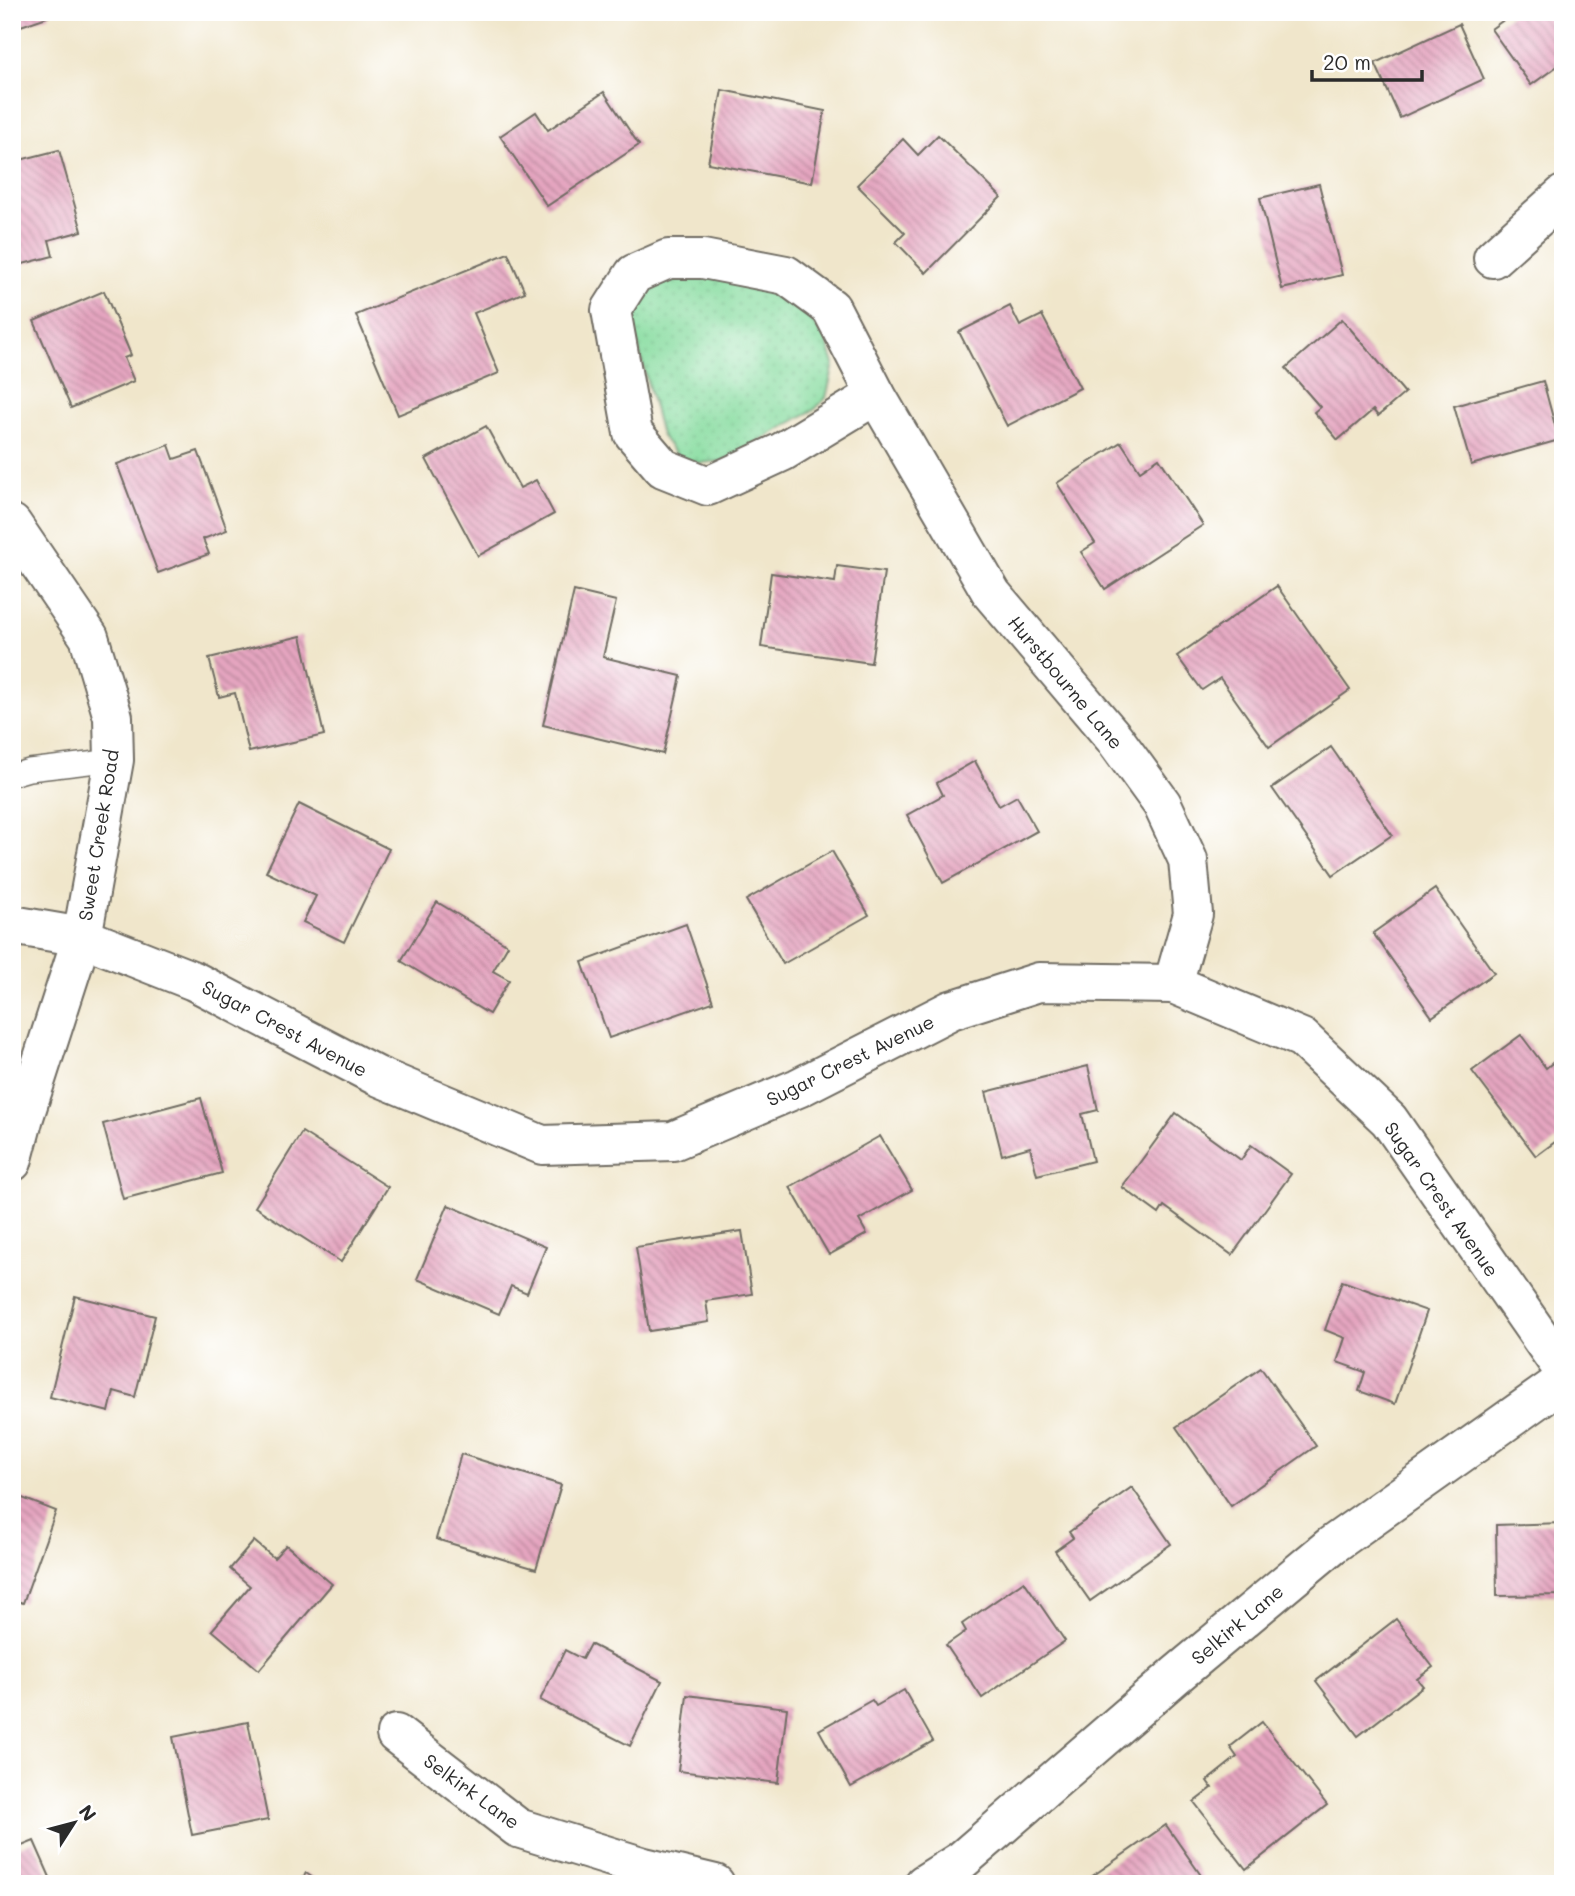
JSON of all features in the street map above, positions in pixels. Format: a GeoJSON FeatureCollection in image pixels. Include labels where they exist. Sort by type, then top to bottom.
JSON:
{"type":"FeatureCollection","features":[{"type":"Feature","properties":{"kind":"street"},"geometry":{"type":"LineString","coordinates":[[1493,258],[1563,195]]}},
{"type":"Feature","properties":{"kind":"street"},"geometry":{"type":"LineString","coordinates":[[668,259],[703,259],[786,275],[831,309],[876,396],[782,452],[708,486],[663,468],[634,433],[611,310],[634,274],[668,259]]}},
{"type":"Feature","properties":{"kind":"street","name":"Hurstbourne Lane"},"geometry":{"type":"LineString","coordinates":[[876,396],[992,594],[1114,738],[1162,804],[1188,860],[1193,914],[1172,985]]}},
{"type":"Feature","properties":{"kind":"street","name":"Sweet Creek Road"},"geometry":{"type":"LineString","coordinates":[[12,524],[89,637],[113,717],[114,760],[82,937],[12,1162]]}},
{"type":"Feature","properties":{"kind":"street","name":"Sugar Crest Avenue"},"geometry":{"type":"LineString","coordinates":[[12,925],[82,937],[194,981],[377,1076],[542,1145],[673,1141],[798,1088],[951,1010],[1039,982],[1172,985],[1301,1038],[1389,1121],[1563,1370]]}},
{"type":"Feature","properties":{"kind":"street","name":"Selkirk Lane"},"geometry":{"type":"LineString","coordinates":[[924,1884],[962,1860],[1176,1675],[1332,1545],[1563,1381]]}},
{"type":"Feature","properties":{"kind":"street","name":"Selkirk Lane"},"geometry":{"type":"LineString","coordinates":[[396,1734],[518,1828],[644,1867],[715,1884]]}},
{"type":"Feature","properties":{"kind":"lane"},"geometry":{"type":"LineString","coordinates":[[12,775],[29,770],[114,760]]}},
{"type":"Feature","properties":{"kind":"green space"},"geometry":{"type":"Polygon","coordinates":[[[691,274],[768,287],[803,309],[826,340],[834,364],[826,398],[815,409],[724,461],[699,463],[677,456],[661,435],[631,318],[638,295],[658,279],[691,274]]]}},
{"type":"Feature","properties":{"kind":"building"},"geometry":{"type":"Polygon","coordinates":[[[12,12],[48,12],[50,16],[12,29],[12,12]]]}},
{"type":"Feature","properties":{"kind":"building"},"geometry":{"type":"Polygon","coordinates":[[[1515,12],[1563,12],[1563,62],[1531,85],[1491,29],[1515,12]]]}},
{"type":"Feature","properties":{"kind":"building"},"geometry":{"type":"Polygon","coordinates":[[[1459,24],[1484,79],[1400,118],[1375,63],[1459,24]]]}},
{"type":"Feature","properties":{"kind":"building"},"geometry":{"type":"Polygon","coordinates":[[[722,90],[825,111],[812,183],[708,163],[722,90]]]}},
{"type":"Feature","properties":{"kind":"building"},"geometry":{"type":"Polygon","coordinates":[[[604,92],[639,145],[547,206],[500,136],[536,112],[548,130],[604,92]]]}},
{"type":"Feature","properties":{"kind":"building"},"geometry":{"type":"Polygon","coordinates":[[[938,135],[1001,197],[926,273],[896,242],[905,233],[857,185],[903,139],[918,155],[938,135]]]}},
{"type":"Feature","properties":{"kind":"building"},"geometry":{"type":"Polygon","coordinates":[[[59,150],[82,231],[49,240],[53,256],[19,265],[12,241],[12,162],[59,150]]]}},
{"type":"Feature","properties":{"kind":"building"},"geometry":{"type":"Polygon","coordinates":[[[1319,184],[1342,275],[1282,289],[1260,198],[1319,184]]]}},
{"type":"Feature","properties":{"kind":"building"},"geometry":{"type":"Polygon","coordinates":[[[508,253],[525,292],[474,313],[499,373],[398,415],[356,315],[508,253]]]}},
{"type":"Feature","properties":{"kind":"building"},"geometry":{"type":"Polygon","coordinates":[[[104,291],[131,355],[124,358],[134,381],[71,408],[34,321],[104,291]]]}},
{"type":"Feature","properties":{"kind":"building"},"geometry":{"type":"Polygon","coordinates":[[[1010,306],[1020,326],[1042,315],[1080,388],[1007,426],[959,332],[1010,306]]]}},
{"type":"Feature","properties":{"kind":"building"},"geometry":{"type":"Polygon","coordinates":[[[1342,319],[1405,393],[1378,416],[1373,410],[1338,440],[1314,412],[1320,407],[1286,368],[1342,319]]]}},
{"type":"Feature","properties":{"kind":"building"},"geometry":{"type":"Polygon","coordinates":[[[1543,381],[1559,440],[1471,465],[1454,406],[1543,381]]]}},
{"type":"Feature","properties":{"kind":"building"},"geometry":{"type":"Polygon","coordinates":[[[486,426],[520,488],[536,480],[554,514],[478,556],[426,459],[486,426]]]}},
{"type":"Feature","properties":{"kind":"building"},"geometry":{"type":"Polygon","coordinates":[[[1121,442],[1140,471],[1159,458],[1203,525],[1105,589],[1081,552],[1095,543],[1057,483],[1121,442]]]}},
{"type":"Feature","properties":{"kind":"building"},"geometry":{"type":"Polygon","coordinates":[[[169,445],[174,459],[198,451],[227,530],[203,539],[209,554],[158,573],[117,464],[169,445]]]}},
{"type":"Feature","properties":{"kind":"building"},"geometry":{"type":"Polygon","coordinates":[[[837,566],[884,572],[871,663],[761,647],[771,573],[835,582],[837,566]]]}},
{"type":"Feature","properties":{"kind":"building"},"geometry":{"type":"Polygon","coordinates":[[[1277,586],[1350,690],[1269,747],[1220,678],[1202,690],[1177,656],[1277,586]]]}},
{"type":"Feature","properties":{"kind":"building"},"geometry":{"type":"Polygon","coordinates":[[[574,591],[616,601],[603,657],[681,676],[663,754],[543,725],[574,591]]]}},
{"type":"Feature","properties":{"kind":"building"},"geometry":{"type":"Polygon","coordinates":[[[301,636],[324,735],[249,752],[235,693],[219,697],[209,658],[301,636]]]}},
{"type":"Feature","properties":{"kind":"building"},"geometry":{"type":"Polygon","coordinates":[[[1331,747],[1392,835],[1333,875],[1272,788],[1331,747]]]}},
{"type":"Feature","properties":{"kind":"building"},"geometry":{"type":"Polygon","coordinates":[[[975,761],[999,806],[1017,796],[1037,831],[943,883],[907,815],[943,795],[937,783],[975,761]]]}},
{"type":"Feature","properties":{"kind":"building"},"geometry":{"type":"Polygon","coordinates":[[[299,804],[389,849],[344,942],[303,922],[316,896],[266,872],[299,804]]]}},
{"type":"Feature","properties":{"kind":"building"},"geometry":{"type":"Polygon","coordinates":[[[832,851],[869,915],[783,964],[746,900],[832,851]]]}},
{"type":"Feature","properties":{"kind":"building"},"geometry":{"type":"Polygon","coordinates":[[[1435,889],[1494,973],[1432,1017],[1373,933],[1435,889]]]}},
{"type":"Feature","properties":{"kind":"building"},"geometry":{"type":"Polygon","coordinates":[[[437,902],[508,945],[493,971],[509,980],[489,1014],[401,961],[437,902]]]}},
{"type":"Feature","properties":{"kind":"building"},"geometry":{"type":"Polygon","coordinates":[[[686,924],[713,1002],[609,1038],[582,962],[686,924]]]}},
{"type":"Feature","properties":{"kind":"building"},"geometry":{"type":"Polygon","coordinates":[[[1521,1035],[1546,1068],[1560,1057],[1563,1061],[1563,1136],[1536,1156],[1472,1071],[1521,1035]]]}},
{"type":"Feature","properties":{"kind":"building"},"geometry":{"type":"Polygon","coordinates":[[[1088,1066],[1098,1110],[1082,1114],[1093,1161],[1037,1175],[1030,1147],[1002,1155],[986,1092],[1088,1066]]]}},
{"type":"Feature","properties":{"kind":"building"},"geometry":{"type":"Polygon","coordinates":[[[201,1098],[222,1173],[123,1199],[103,1124],[201,1098]]]}},
{"type":"Feature","properties":{"kind":"building"},"geometry":{"type":"Polygon","coordinates":[[[1176,1113],[1241,1160],[1251,1145],[1291,1174],[1232,1255],[1164,1206],[1159,1214],[1122,1187],[1176,1113]]]}},
{"type":"Feature","properties":{"kind":"building"},"geometry":{"type":"Polygon","coordinates":[[[302,1132],[388,1187],[341,1262],[255,1207],[302,1132]]]}},
{"type":"Feature","properties":{"kind":"building"},"geometry":{"type":"Polygon","coordinates":[[[880,1136],[912,1190],[859,1220],[867,1234],[829,1255],[790,1187],[880,1136]]]}},
{"type":"Feature","properties":{"kind":"building"},"geometry":{"type":"Polygon","coordinates":[[[448,1205],[546,1247],[527,1293],[511,1286],[499,1314],[417,1279],[448,1205]]]}},
{"type":"Feature","properties":{"kind":"building"},"geometry":{"type":"Polygon","coordinates":[[[742,1231],[752,1294],[706,1301],[709,1322],[649,1331],[636,1247],[742,1231]]]}},
{"type":"Feature","properties":{"kind":"building"},"geometry":{"type":"Polygon","coordinates":[[[1342,1281],[1427,1311],[1395,1404],[1359,1391],[1365,1372],[1337,1362],[1345,1338],[1325,1330],[1342,1281]]]}},
{"type":"Feature","properties":{"kind":"building"},"geometry":{"type":"Polygon","coordinates":[[[75,1296],[155,1316],[135,1397],[114,1391],[109,1412],[50,1397],[75,1296]]]}},
{"type":"Feature","properties":{"kind":"building"},"geometry":{"type":"Polygon","coordinates":[[[1261,1368],[1316,1446],[1231,1506],[1176,1427],[1261,1368]]]}},
{"type":"Feature","properties":{"kind":"building"},"geometry":{"type":"Polygon","coordinates":[[[461,1454],[561,1485],[536,1569],[436,1539],[461,1454]]]}},
{"type":"Feature","properties":{"kind":"building"},"geometry":{"type":"Polygon","coordinates":[[[1132,1487],[1171,1544],[1090,1601],[1055,1551],[1073,1538],[1069,1532],[1132,1487]]]}},
{"type":"Feature","properties":{"kind":"building"},"geometry":{"type":"Polygon","coordinates":[[[12,1494],[56,1511],[23,1603],[12,1599],[12,1494]]]}},
{"type":"Feature","properties":{"kind":"building"},"geometry":{"type":"Polygon","coordinates":[[[1563,1523],[1563,1595],[1497,1596],[1496,1525],[1563,1523]]]}},
{"type":"Feature","properties":{"kind":"building"},"geometry":{"type":"Polygon","coordinates":[[[254,1541],[274,1558],[286,1545],[332,1584],[259,1670],[212,1630],[250,1586],[230,1569],[254,1541]]]}},
{"type":"Feature","properties":{"kind":"building"},"geometry":{"type":"Polygon","coordinates":[[[1024,1581],[1065,1641],[982,1698],[946,1645],[966,1631],[962,1624],[1024,1581]]]}},
{"type":"Feature","properties":{"kind":"building"},"geometry":{"type":"Polygon","coordinates":[[[1396,1619],[1433,1667],[1417,1679],[1423,1686],[1358,1736],[1316,1681],[1396,1619]]]}},
{"type":"Feature","properties":{"kind":"building"},"geometry":{"type":"Polygon","coordinates":[[[590,1644],[662,1681],[630,1746],[540,1700],[565,1650],[582,1659],[590,1644]]]}},
{"type":"Feature","properties":{"kind":"building"},"geometry":{"type":"Polygon","coordinates":[[[904,1690],[933,1741],[851,1787],[819,1730],[872,1700],[876,1706],[904,1690]]]}},
{"type":"Feature","properties":{"kind":"building"},"geometry":{"type":"Polygon","coordinates":[[[687,1695],[787,1708],[778,1783],[678,1771],[687,1695]]]}},
{"type":"Feature","properties":{"kind":"building"},"geometry":{"type":"Polygon","coordinates":[[[248,1722],[268,1820],[192,1835],[173,1737],[248,1722]]]}},
{"type":"Feature","properties":{"kind":"building"},"geometry":{"type":"Polygon","coordinates":[[[1262,1722],[1327,1805],[1246,1869],[1194,1802],[1212,1788],[1207,1781],[1237,1757],[1230,1747],[1262,1722]]]}},
{"type":"Feature","properties":{"kind":"building"},"geometry":{"type":"Polygon","coordinates":[[[1166,1825],[1207,1884],[1081,1884],[1166,1825]]]}},
{"type":"Feature","properties":{"kind":"building"},"geometry":{"type":"Polygon","coordinates":[[[34,1841],[53,1884],[12,1884],[12,1850],[34,1841]]]}},
{"type":"Feature","properties":{"kind":"building"},"geometry":{"type":"Polygon","coordinates":[[[306,1873],[322,1884],[299,1884],[306,1873]]]}}]}
